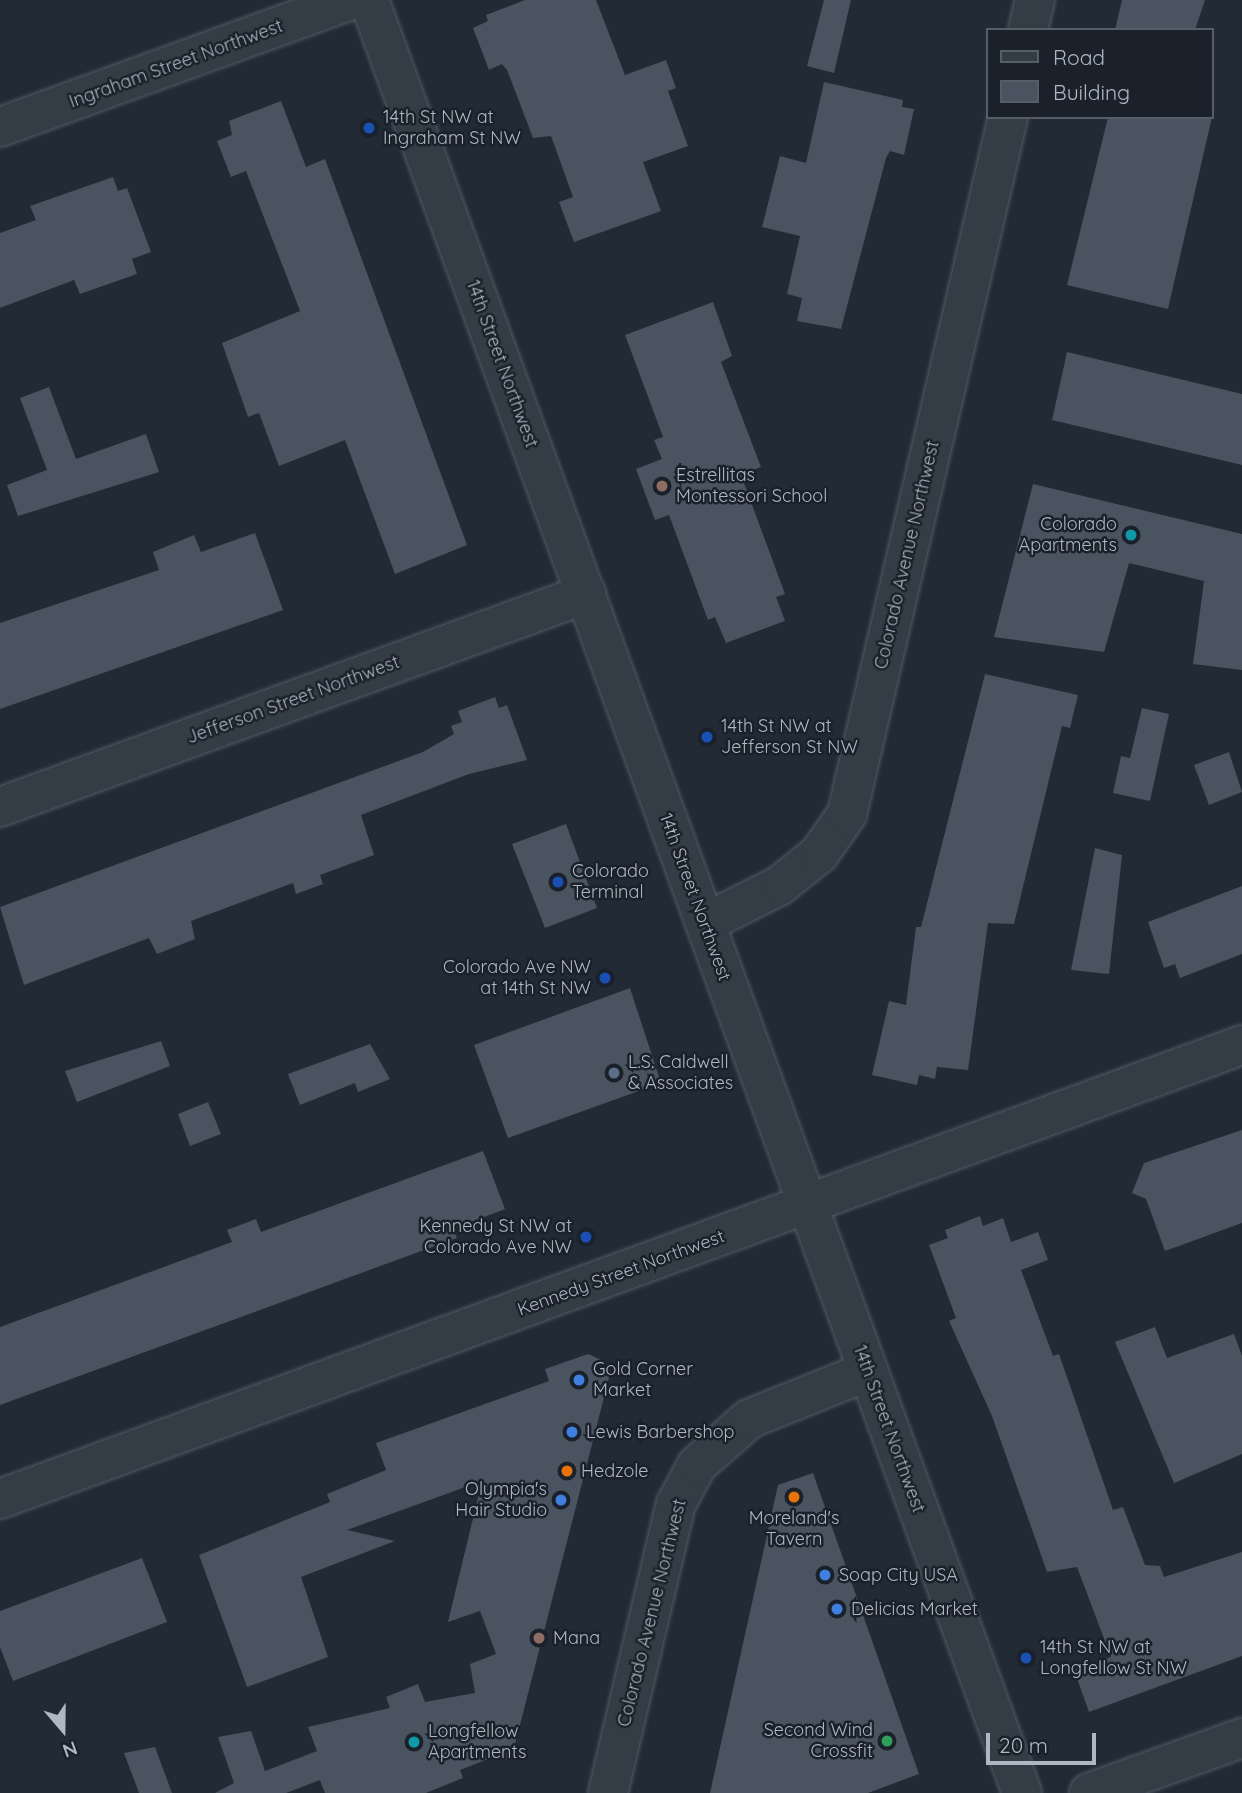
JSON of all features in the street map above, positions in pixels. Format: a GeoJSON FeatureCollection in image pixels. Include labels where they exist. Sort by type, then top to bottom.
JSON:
{"type":"FeatureCollection","features":[{"type":"Feature","properties":{"kind":"street","name":"Ingraham Street Northwest"},"geometry":{"type":"LineString","coordinates":[[0,127],[351,0]]}},
{"type":"Feature","properties":{"kind":"street","name":"14th Street Northwest"},"geometry":{"type":"LineString","coordinates":[[369,0],[1021,1793]]}},
{"type":"Feature","properties":{"kind":"street"},"geometry":{"type":"LineString","coordinates":[[1028,28],[1035,0]]}},
{"type":"Feature","properties":{"kind":"street","name":"Colorado Avenue Northwest"},"geometry":{"type":"LineString","coordinates":[[705,923],[779,886],[819,855],[846,814],[1008,119]]}},
{"type":"Feature","properties":{"kind":"street","name":"Jefferson Street Northwest"},"geometry":{"type":"LineString","coordinates":[[0,807],[586,594]]}},
{"type":"Feature","properties":{"kind":"street","name":"Kennedy Street Northwest"},"geometry":{"type":"LineString","coordinates":[[0,1499],[1242,1045]]}},
{"type":"Feature","properties":{"kind":"street","name":"Colorado Avenue Northwest"},"geometry":{"type":"LineString","coordinates":[[608,1793],[676,1504],[697,1465],[749,1419],[868,1371]]}},
{"type":"Feature","properties":{"kind":"street"},"geometry":{"type":"LineString","coordinates":[[1089,1793],[1242,1738]]}},
{"type":"Feature","properties":{"kind":"building"},"geometry":{"type":"Polygon","coordinates":[[[525,0],[596,0],[625,75],[666,60],[676,88],[668,91],[688,146],[643,162],[661,211],[574,242],[559,202],[573,197],[551,136],[533,138],[507,70],[502,64],[489,70],[473,28],[488,21],[486,15],[525,0]]]}},
{"type":"Feature","properties":{"kind":"building"},"geometry":{"type":"Polygon","coordinates":[[[824,0],[851,0],[834,73],[807,66],[824,0]]]}},
{"type":"Feature","properties":{"kind":"building"},"geometry":{"type":"Polygon","coordinates":[[[1122,0],[1205,0],[1196,28],[1115,28],[1122,0]]]}},
{"type":"Feature","properties":{"kind":"building"},"geometry":{"type":"Polygon","coordinates":[[[824,82],[903,100],[902,107],[914,109],[904,155],[890,151],[886,158],[841,329],[797,321],[802,298],[787,294],[800,236],[762,227],[780,156],[806,163],[824,82]]]}},
{"type":"Feature","properties":{"kind":"building"},"geometry":{"type":"Polygon","coordinates":[[[281,101],[306,167],[325,159],[467,545],[395,574],[345,440],[279,466],[259,413],[248,417],[222,343],[300,311],[246,171],[231,177],[217,141],[232,135],[229,121],[281,101]]]}},
{"type":"Feature","properties":{"kind":"building"},"geometry":{"type":"Polygon","coordinates":[[[1108,119],[1212,119],[1168,309],[1067,285],[1108,119]]]}},
{"type":"Feature","properties":{"kind":"building"},"geometry":{"type":"Polygon","coordinates":[[[113,177],[118,191],[127,188],[151,252],[132,259],[137,274],[80,294],[74,280],[0,308],[0,233],[36,220],[30,206],[113,177]]]}},
{"type":"Feature","properties":{"kind":"building"},"geometry":{"type":"Polygon","coordinates":[[[713,302],[732,356],[721,362],[761,467],[741,475],[785,594],[776,597],[785,621],[726,643],[715,617],[708,620],[669,515],[655,520],[636,469],[662,459],[654,440],[663,437],[625,335],[713,302]]]}},
{"type":"Feature","properties":{"kind":"building"},"geometry":{"type":"Polygon","coordinates":[[[1067,352],[1242,394],[1242,465],[1052,420],[1067,352]]]}},
{"type":"Feature","properties":{"kind":"building"},"geometry":{"type":"Polygon","coordinates":[[[49,387],[76,459],[146,434],[159,472],[18,516],[7,485],[47,470],[20,398],[49,387]]]}},
{"type":"Feature","properties":{"kind":"building"},"geometry":{"type":"Polygon","coordinates":[[[1033,484],[1242,534],[1242,670],[1193,664],[1204,581],[1129,563],[1104,652],[994,637],[1033,484]]]}},
{"type":"Feature","properties":{"kind":"building"},"geometry":{"type":"Polygon","coordinates":[[[255,533],[283,610],[0,709],[0,623],[159,570],[153,552],[194,535],[201,552],[255,533]]]}},
{"type":"Feature","properties":{"kind":"building"},"geometry":{"type":"Polygon","coordinates":[[[985,674],[1078,695],[1070,728],[1062,726],[1014,924],[988,923],[968,1070],[937,1067],[935,1079],[919,1075],[917,1085],[872,1075],[889,1001],[906,1005],[916,927],[921,927],[985,674]]]}},
{"type":"Feature","properties":{"kind":"building"},"geometry":{"type":"Polygon","coordinates":[[[495,697],[499,708],[507,705],[527,760],[469,774],[361,815],[374,855],[320,875],[323,884],[296,894],[293,883],[191,921],[195,939],[157,954],[149,938],[24,985],[0,907],[423,752],[454,734],[451,726],[462,722],[458,711],[495,697]]]}},
{"type":"Feature","properties":{"kind":"building"},"geometry":{"type":"Polygon","coordinates":[[[1142,708],[1169,714],[1150,801],[1113,793],[1121,756],[1130,758],[1142,708]]]}},
{"type":"Feature","properties":{"kind":"building"},"geometry":{"type":"Polygon","coordinates":[[[1229,752],[1242,792],[1209,805],[1194,765],[1229,752]]]}},
{"type":"Feature","properties":{"kind":"building","name":"Colorado Terminal"},"geometry":{"type":"Polygon","coordinates":[[[566,824],[597,908],[545,928],[512,844],[566,824]]]}},
{"type":"Feature","properties":{"kind":"building"},"geometry":{"type":"Polygon","coordinates":[[[1095,848],[1122,855],[1109,974],[1071,970],[1095,848]]]}},
{"type":"Feature","properties":{"kind":"building"},"geometry":{"type":"Polygon","coordinates":[[[1242,886],[1242,954],[1180,978],[1175,964],[1164,968],[1148,922],[1242,886]]]}},
{"type":"Feature","properties":{"kind":"building"},"geometry":{"type":"Polygon","coordinates":[[[630,988],[661,1083],[508,1138],[474,1045],[630,988]]]}},
{"type":"Feature","properties":{"kind":"building"},"geometry":{"type":"Polygon","coordinates":[[[161,1041],[170,1066],[77,1102],[65,1071],[161,1041]]]}},
{"type":"Feature","properties":{"kind":"building"},"geometry":{"type":"Polygon","coordinates":[[[370,1044],[390,1079],[358,1092],[355,1083],[300,1105],[288,1074],[370,1044]]]}},
{"type":"Feature","properties":{"kind":"building"},"geometry":{"type":"Polygon","coordinates":[[[208,1102],[221,1134],[190,1146],[178,1114],[208,1102]]]}},
{"type":"Feature","properties":{"kind":"building"},"geometry":{"type":"Polygon","coordinates":[[[1242,1130],[1242,1223],[1165,1251],[1146,1199],[1132,1193],[1144,1163],[1242,1130]]]}},
{"type":"Feature","properties":{"kind":"building"},"geometry":{"type":"Polygon","coordinates":[[[483,1151],[505,1209],[453,1229],[457,1238],[0,1405],[0,1327],[232,1242],[227,1230],[256,1219],[261,1232],[483,1151]]]}},
{"type":"Feature","properties":{"kind":"building"},"geometry":{"type":"Polygon","coordinates":[[[980,1216],[983,1226],[1003,1218],[1011,1242],[1038,1232],[1048,1260],[1021,1270],[1053,1356],[1059,1354],[1113,1510],[1123,1507],[1145,1565],[1160,1566],[1164,1577],[1242,1552],[1242,1656],[1089,1712],[1074,1670],[1111,1657],[1077,1567],[1047,1572],[992,1416],[949,1321],[956,1318],[929,1245],[948,1238],[945,1230],[980,1216]]]}},
{"type":"Feature","properties":{"kind":"building"},"geometry":{"type":"Polygon","coordinates":[[[1155,1327],[1167,1358],[1234,1334],[1242,1356],[1242,1454],[1174,1483],[1115,1342],[1155,1327]]]}},
{"type":"Feature","properties":{"kind":"building"},"geometry":{"type":"Polygon","coordinates":[[[588,1354],[604,1361],[610,1374],[511,1760],[496,1756],[460,1770],[463,1778],[426,1793],[325,1793],[320,1780],[286,1793],[215,1793],[234,1783],[218,1737],[251,1731],[265,1771],[317,1751],[308,1727],[390,1708],[386,1697],[418,1684],[425,1702],[475,1693],[470,1664],[496,1654],[480,1611],[448,1622],[482,1481],[347,1530],[395,1541],[301,1577],[328,1657],[247,1687],[199,1555],[330,1502],[327,1494],[386,1470],[376,1443],[549,1381],[545,1369],[588,1354]]]}},
{"type":"Feature","properties":{"kind":"building"},"geometry":{"type":"Polygon","coordinates":[[[813,1473],[919,1774],[868,1793],[710,1793],[778,1485],[813,1473]]]}},
{"type":"Feature","properties":{"kind":"building"},"geometry":{"type":"Polygon","coordinates":[[[142,1558],[167,1622],[13,1681],[0,1647],[0,1611],[142,1558]]]}},
{"type":"Feature","properties":{"kind":"building"},"geometry":{"type":"Polygon","coordinates":[[[155,1747],[172,1793],[139,1793],[124,1753],[155,1747]]]}},
{"type":"Feature","properties":{"kind":"place","name":"14th St NW at Ingraham St NW"},"geometry":{"type":"Point","coordinates":[369,128]}},
{"type":"Feature","properties":{"kind":"place","name":"Estrellitas Montessori School"},"geometry":{"type":"Point","coordinates":[662,486]}},
{"type":"Feature","properties":{"kind":"place","name":"Colorado Apartments"},"geometry":{"type":"Point","coordinates":[1131,535]}},
{"type":"Feature","properties":{"kind":"place","name":"14th St NW at Jefferson St NW"},"geometry":{"type":"Point","coordinates":[707,737]}},
{"type":"Feature","properties":{"kind":"place","name":"Colorado Terminal"},"geometry":{"type":"Point","coordinates":[558,882]}},
{"type":"Feature","properties":{"kind":"place","name":"Colorado Ave NW at 14th St NW"},"geometry":{"type":"Point","coordinates":[605,978]}},
{"type":"Feature","properties":{"kind":"place","name":"L.S. Caldwell & Associates"},"geometry":{"type":"Point","coordinates":[614,1073]}},
{"type":"Feature","properties":{"kind":"place","name":"Kennedy St NW at Colorado Ave NW"},"geometry":{"type":"Point","coordinates":[586,1237]}},
{"type":"Feature","properties":{"kind":"place","name":"Gold Corner Market"},"geometry":{"type":"Point","coordinates":[579,1380]}},
{"type":"Feature","properties":{"kind":"place","name":"Lewis Barbershop"},"geometry":{"type":"Point","coordinates":[572,1432]}},
{"type":"Feature","properties":{"kind":"place","name":"Hedzole"},"geometry":{"type":"Point","coordinates":[567,1471]}},
{"type":"Feature","properties":{"kind":"place","name":"Moreland's Tavern"},"geometry":{"type":"Point","coordinates":[794,1497]}},
{"type":"Feature","properties":{"kind":"place","name":"Olympia's Hair Studio"},"geometry":{"type":"Point","coordinates":[561,1500]}},
{"type":"Feature","properties":{"kind":"place","name":"Soap City USA"},"geometry":{"type":"Point","coordinates":[825,1575]}},
{"type":"Feature","properties":{"kind":"place","name":"Delicias Market"},"geometry":{"type":"Point","coordinates":[837,1609]}},
{"type":"Feature","properties":{"kind":"place","name":"Mana"},"geometry":{"type":"Point","coordinates":[539,1638]}},
{"type":"Feature","properties":{"kind":"place","name":"14th St NW at Longfellow St NW"},"geometry":{"type":"Point","coordinates":[1026,1658]}},
{"type":"Feature","properties":{"kind":"place","name":"Second Wind Crossfit"},"geometry":{"type":"Point","coordinates":[887,1741]}},
{"type":"Feature","properties":{"kind":"place","name":"Longfellow Apartments"},"geometry":{"type":"Point","coordinates":[414,1742]}}]}
